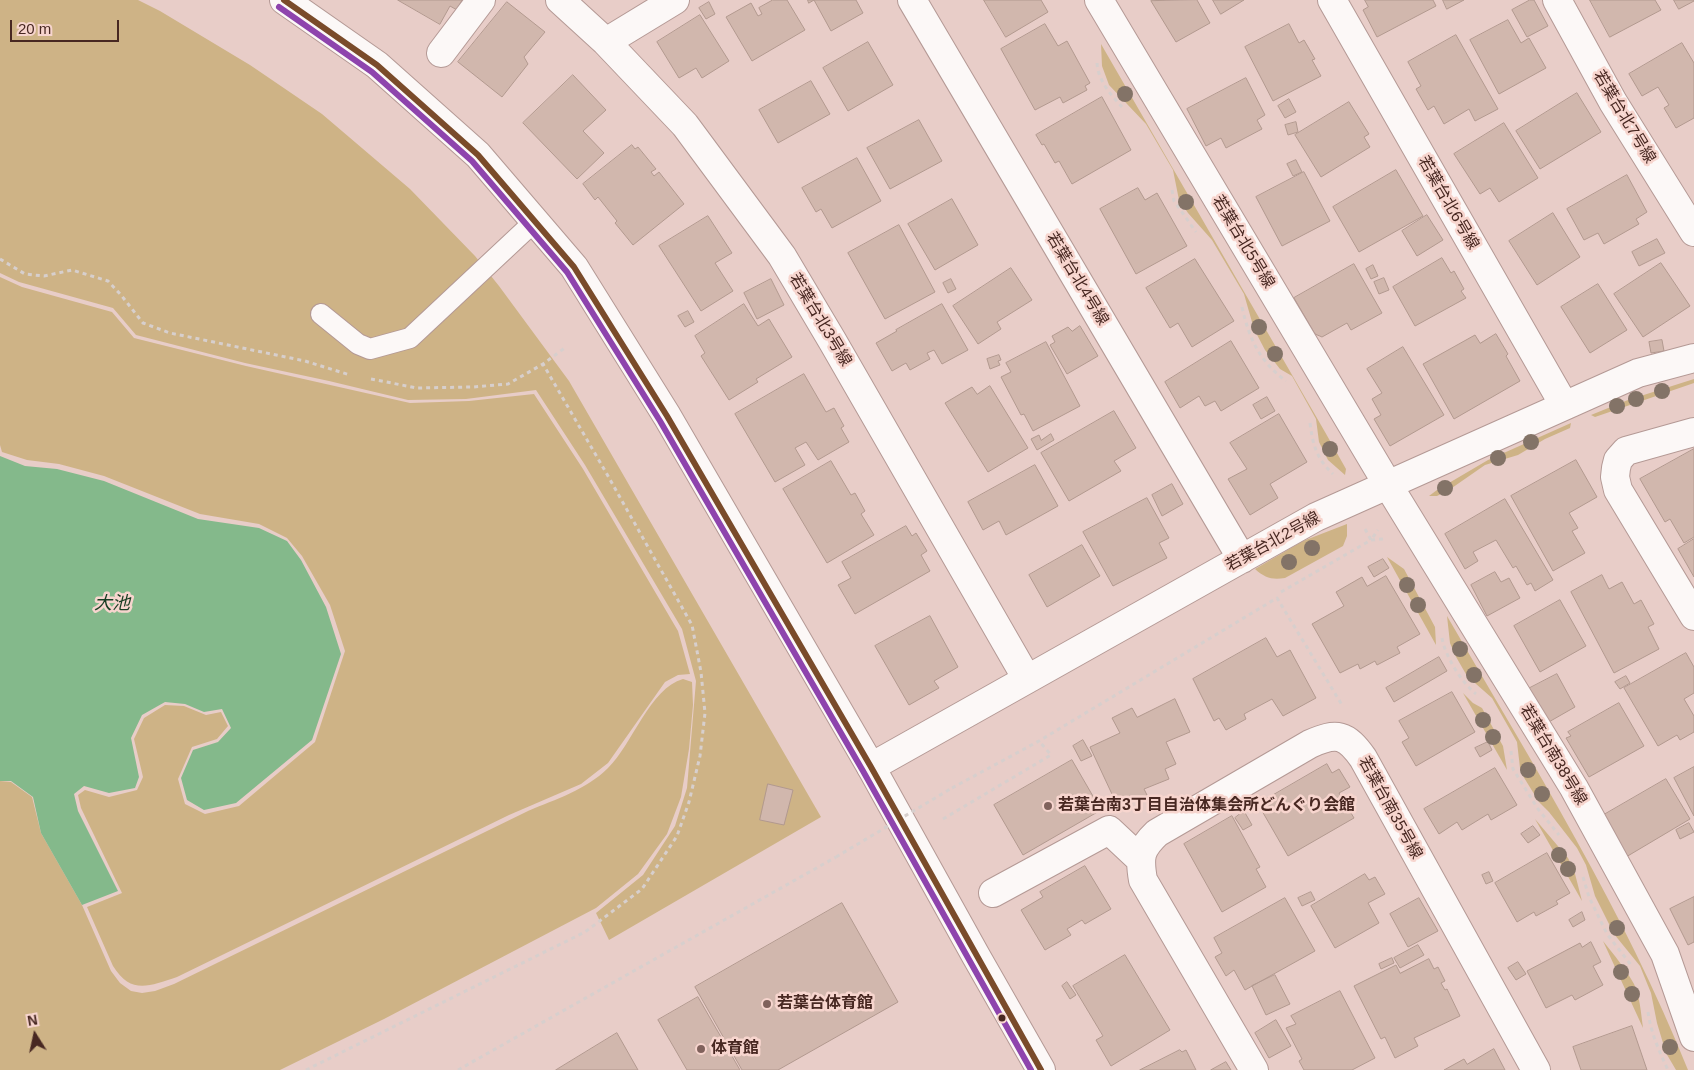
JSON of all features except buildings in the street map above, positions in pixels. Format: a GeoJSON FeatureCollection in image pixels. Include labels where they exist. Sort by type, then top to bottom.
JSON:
{"type":"FeatureCollection","features":[{"type":"Feature","properties":{"kind":"street"},"geometry":{"type":"LineString","coordinates":[[284,0],[377,65],[478,156],[574,266],[667,416],[871,767],[1041,1070]]}},
{"type":"Feature","properties":{"kind":"street"},"geometry":{"type":"LineString","coordinates":[[440,53],[481,0]]}},
{"type":"Feature","properties":{"kind":"street","name":"若葉台北3号線"},"geometry":{"type":"LineString","coordinates":[[560,0],[606,42],[685,124],[782,256],[843,358],[1027,679]]}},
{"type":"Feature","properties":{"kind":"street"},"geometry":{"type":"LineString","coordinates":[[606,42],[675,0]]}},
{"type":"Feature","properties":{"kind":"street","name":"若葉台北4号線"},"geometry":{"type":"LineString","coordinates":[[912,0],[1242,559]]}},
{"type":"Feature","properties":{"kind":"street","name":"若葉台北5号線"},"geometry":{"type":"LineString","coordinates":[[1099,0],[1388,485]]}},
{"type":"Feature","properties":{"kind":"street","name":"若葉台北6号線"},"geometry":{"type":"LineString","coordinates":[[1332,0],[1564,405]]}},
{"type":"Feature","properties":{"kind":"street","name":"若葉台北7号線"},"geometry":{"type":"LineString","coordinates":[[1557,0],[1613,102],[1694,232]]}},
{"type":"Feature","properties":{"kind":"street","name":"若葉台北2号線"},"geometry":{"type":"LineString","coordinates":[[871,767],[1316,517],[1638,373],[1694,358]]}},
{"type":"Feature","properties":{"kind":"street"},"geometry":{"type":"LineString","coordinates":[[1694,432],[1626,451],[1618,460],[1615,477],[1618,490],[1694,616]]}},
{"type":"Feature","properties":{"kind":"street","name":"若葉台南38号線"},"geometry":{"type":"LineString","coordinates":[[1388,485],[1579,797],[1664,954],[1694,1037]]}},
{"type":"Feature","properties":{"kind":"street"},"geometry":{"type":"LineString","coordinates":[[1254,1070],[1143,880],[1142,851],[1148,841],[1157,833],[1310,744],[1325,737],[1342,737]]}},
{"type":"Feature","properties":{"kind":"street","name":"若葉台南35号線"},"geometry":{"type":"LineString","coordinates":[[1342,737],[1355,747],[1363,758],[1536,1070]]}},
{"type":"Feature","properties":{"kind":"street"},"geometry":{"type":"LineString","coordinates":[[993,893],[1109,830],[1141,860]]}},
{"type":"Feature","properties":{"kind":"lane"},"geometry":{"type":"LineString","coordinates":[[321,314],[358,344],[370,349],[410,338],[535,221]]}},
{"type":"Feature","properties":{"kind":"path"},"geometry":{"type":"LineString","coordinates":[[0,259],[25,274],[44,276],[72,270],[108,280],[143,323],[170,333],[304,361],[351,375]]}},
{"type":"Feature","properties":{"kind":"path"},"geometry":{"type":"LineString","coordinates":[[370,379],[417,388],[508,384],[543,364],[566,347]]}},
{"type":"Feature","properties":{"kind":"path"},"geometry":{"type":"LineString","coordinates":[[306,1070],[585,932],[642,888],[677,836],[690,802],[700,756],[704,713],[701,672],[692,626],[543,364]]}},
{"type":"Feature","properties":{"kind":"path"},"geometry":{"type":"LineString","coordinates":[[1282,592],[1371,540],[1381,538],[1386,541]]}},
{"type":"Feature","properties":{"kind":"path"},"geometry":{"type":"LineString","coordinates":[[458,1070],[836,857],[952,788],[1039,741],[1277,598],[1346,710],[1342,737]]}},
{"type":"Feature","properties":{"kind":"path"},"geometry":{"type":"LineString","coordinates":[[1441,634],[1442,642],[1467,688],[1481,698]]}},
{"type":"Feature","properties":{"kind":"path"},"geometry":{"type":"LineString","coordinates":[[943,819],[1051,756],[1039,741]]}},
{"type":"Feature","properties":{"kind":"path"},"geometry":{"type":"LineString","coordinates":[[1509,742],[1513,769],[1538,809],[1563,838]]}},
{"type":"Feature","properties":{"kind":"path"},"geometry":{"type":"LineString","coordinates":[[1582,872],[1589,897],[1606,934],[1636,972]]}},
{"type":"Feature","properties":{"kind":"path"},"geometry":{"type":"LineString","coordinates":[[1648,1011],[1650,1027],[1658,1050],[1668,1070]]}},
{"type":"Feature","properties":{"kind":"shaded area"},"geometry":{"type":"Polygon","coordinates":[[[0,0],[138,0],[160,11],[250,65],[322,114],[410,189],[475,256],[569,381],[821,817],[609,940],[596,913],[643,875],[675,826],[687,788],[696,681],[682,629],[585,465],[536,390],[466,399],[408,400],[245,363],[136,335],[113,308],[19,282],[0,273],[0,0]]]}},
{"type":"Feature","properties":{"kind":"shaded area"},"geometry":{"type":"Polygon","coordinates":[[[1101,44],[1346,469],[1345,475],[1328,460],[1319,442],[1316,419],[1292,376],[1280,369],[1265,350],[1254,329],[1244,294],[1212,240],[1179,200],[1173,170],[1146,124],[1109,85],[1102,66],[1101,44]]]}},
{"type":"Feature","properties":{"kind":"shaded area"},"geometry":{"type":"Polygon","coordinates":[[[0,277],[22,287],[112,312],[134,338],[246,366],[410,403],[469,401],[534,394],[583,469],[678,631],[690,674],[678,675],[665,682],[608,763],[581,784],[509,815],[177,977],[141,986],[127,981],[113,966],[87,907],[122,893],[81,808],[78,795],[85,790],[109,797],[137,790],[143,777],[134,739],[144,718],[165,705],[184,706],[206,715],[221,712],[228,726],[217,739],[192,747],[178,779],[185,804],[205,814],[239,806],[315,742],[345,651],[330,605],[302,556],[287,538],[259,524],[200,514],[104,476],[59,464],[27,460],[2,452],[0,445],[0,277]]]}},
{"type":"Feature","properties":{"kind":"shaded area"},"geometry":{"type":"Polygon","coordinates":[[[1694,379],[1694,383],[1595,417],[1591,415],[1628,400],[1694,379]]]}},
{"type":"Feature","properties":{"kind":"shaded area"},"geometry":{"type":"Polygon","coordinates":[[[1571,423],[1570,428],[1545,439],[1518,455],[1485,465],[1449,490],[1437,496],[1429,496],[1488,460],[1571,423]]]}},
{"type":"Feature","properties":{"kind":"shaded area"},"geometry":{"type":"Polygon","coordinates":[[[1347,524],[1347,536],[1343,546],[1285,578],[1269,578],[1255,569],[1303,541],[1347,524]]]}},
{"type":"Feature","properties":{"kind":"shaded area"},"geometry":{"type":"Polygon","coordinates":[[[1387,557],[1404,569],[1435,627],[1436,645],[1387,557]]]}},
{"type":"Feature","properties":{"kind":"shaded area"},"geometry":{"type":"Polygon","coordinates":[[[1447,616],[1576,839],[1636,953],[1688,1070],[1676,1070],[1666,1053],[1651,993],[1640,966],[1614,934],[1595,896],[1586,865],[1577,848],[1539,802],[1523,776],[1520,768],[1517,742],[1492,698],[1467,676],[1455,655],[1450,643],[1447,616]]]}},
{"type":"Feature","properties":{"kind":"shaded area"},"geometry":{"type":"Polygon","coordinates":[[[683,679],[692,682],[693,705],[689,749],[681,797],[667,834],[638,874],[596,908],[384,1019],[280,1070],[0,1070],[0,781],[11,782],[32,797],[41,833],[82,905],[111,971],[120,983],[131,991],[142,993],[155,991],[174,984],[528,811],[580,788],[608,768],[617,758],[642,718],[661,693],[671,684],[683,679]]]}},
{"type":"Feature","properties":{"kind":"shaded area"},"geometry":{"type":"Polygon","coordinates":[[[1463,693],[1473,703],[1482,708],[1503,746],[1507,770],[1463,693]]]}},
{"type":"Feature","properties":{"kind":"shaded area"},"geometry":{"type":"Polygon","coordinates":[[[1535,819],[1568,858],[1574,870],[1582,901],[1535,819]]]}},
{"type":"Feature","properties":{"kind":"shaded area"},"geometry":{"type":"Polygon","coordinates":[[[1603,941],[1624,967],[1634,984],[1639,1000],[1643,1028],[1603,941]]]}},
{"type":"Feature","properties":{"kind":"water","name":"大池"},"geometry":{"type":"Polygon","coordinates":[[[0,456],[25,466],[57,469],[104,481],[198,519],[259,528],[287,541],[301,560],[326,607],[341,654],[312,740],[236,803],[204,810],[187,800],[181,778],[193,750],[218,742],[231,728],[222,709],[204,712],[185,704],[165,702],[142,715],[131,738],[139,777],[135,788],[109,793],[84,786],[74,794],[78,811],[118,891],[82,905],[41,833],[33,797],[11,781],[0,781],[0,456]]]}},
{"type":"Feature","properties":{"kind":"transit line"},"geometry":{"type":"LineString","coordinates":[[284,0],[377,65],[478,155],[574,267],[667,416],[871,767],[1041,1070]]}},
{"type":"Feature","properties":{"kind":"transit line"},"geometry":{"type":"LineString","coordinates":[[279,7],[372,72],[472,161],[567,272],[660,421],[863,771],[1031,1070]]}},
{"type":"Feature","properties":{"kind":"place","name":"若葉台南3丁目自治体集会所どんぐり会館"},"geometry":{"type":"Point","coordinates":[1048,806]}},
{"type":"Feature","properties":{"kind":"place","name":"若葉台体育館"},"geometry":{"type":"Point","coordinates":[767,1004]}},
{"type":"Feature","properties":{"kind":"place","name":"体育館"},"geometry":{"type":"Point","coordinates":[701,1049]}}]}
